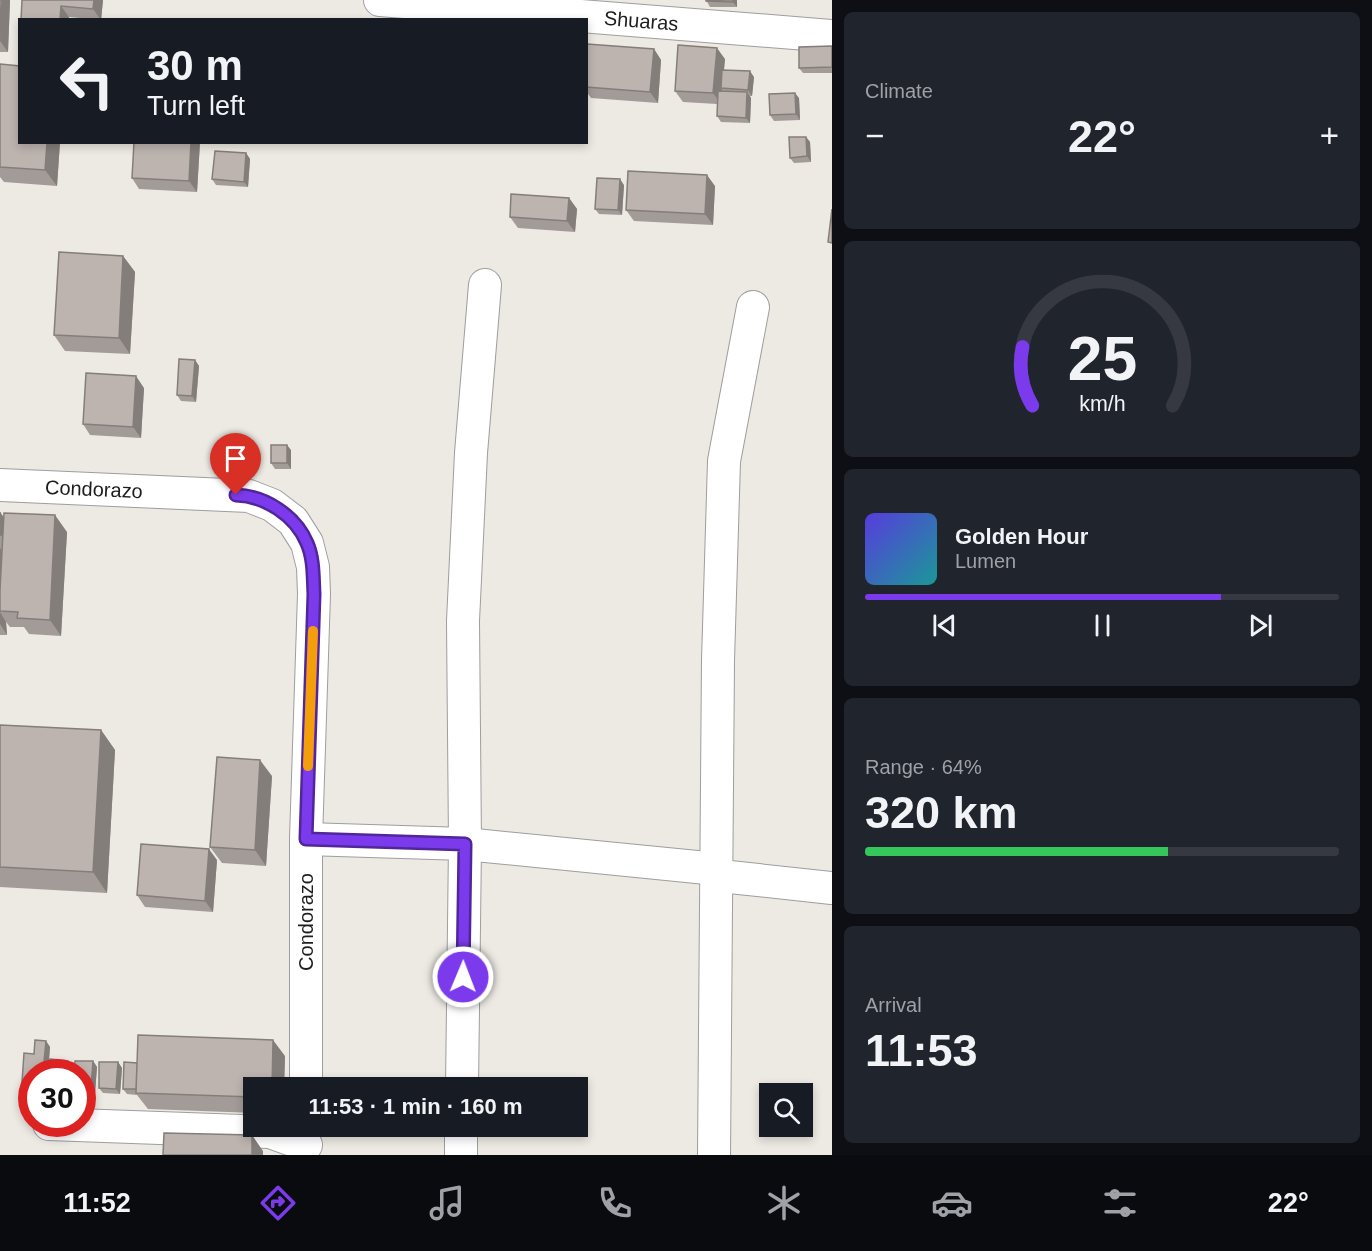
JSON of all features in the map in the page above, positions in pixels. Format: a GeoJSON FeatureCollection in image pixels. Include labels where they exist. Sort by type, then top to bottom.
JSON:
{"type":"FeatureCollection","features":[{"type":"Feature","properties":{"kind":"street","name":"Shuaras"},"geometry":{"type":"LineString","coordinates":[[380,0],[832,36]]}},
{"type":"Feature","properties":{"kind":"street"},"geometry":{"type":"LineString","coordinates":[[462,1077],[465,844],[463,621],[471,453],[485,285]]}},
{"type":"Feature","properties":{"kind":"street"},"geometry":{"type":"LineString","coordinates":[[714,1155],[718,661],[724,461],[753,307]]}},
{"type":"Feature","properties":{"kind":"street","name":"Condorazo"},"geometry":{"type":"LineString","coordinates":[[0,485],[249,496],[272,505],[292,521],[307,543],[313,567],[314,594],[306,839],[306,1077]]}},
{"type":"Feature","properties":{"kind":"street"},"geometry":{"type":"LineString","coordinates":[[306,839],[465,844],[717,869]]}},
{"type":"Feature","properties":{"kind":"street"},"geometry":{"type":"LineString","coordinates":[[717,869],[720,876],[832,888]]}},
{"type":"Feature","properties":{"kind":"street"},"geometry":{"type":"LineString","coordinates":[[96,1125],[270,1132],[306,1142]]}},
{"type":"Feature","properties":{"kind":"street"},"geometry":{"type":"LineString","coordinates":[[461,1137],[461,1155]]}},
{"type":"Feature","properties":{"kind":"building"},"geometry":{"type":"Polygon","coordinates":[[[0,0],[2,0],[0,37],[0,0]]]}},
{"type":"Feature","properties":{"kind":"building"},"geometry":{"type":"Polygon","coordinates":[[[22,0],[94,0],[93,9],[61,6],[60,18],[21,18],[22,0]]]}},
{"type":"Feature","properties":{"kind":"building"},"geometry":{"type":"Polygon","coordinates":[[[733,0],[733,2],[706,1],[733,0]]]}},
{"type":"Feature","properties":{"kind":"building"},"geometry":{"type":"Polygon","coordinates":[[[588,44],[654,49],[650,92],[588,87],[588,44]]]}},
{"type":"Feature","properties":{"kind":"building"},"geometry":{"type":"Polygon","coordinates":[[[678,45],[717,48],[713,93],[675,91],[678,45]]]}},
{"type":"Feature","properties":{"kind":"building"},"geometry":{"type":"Polygon","coordinates":[[[832,46],[832,67],[799,68],[799,47],[832,46]]]}},
{"type":"Feature","properties":{"kind":"building"},"geometry":{"type":"Polygon","coordinates":[[[0,64],[18,66],[18,144],[47,144],[45,170],[0,167],[0,64]]]}},
{"type":"Feature","properties":{"kind":"building"},"geometry":{"type":"Polygon","coordinates":[[[722,70],[750,71],[748,90],[721,88],[722,70]]]}},
{"type":"Feature","properties":{"kind":"building"},"geometry":{"type":"Polygon","coordinates":[[[718,91],[747,92],[746,118],[717,116],[718,91]]]}},
{"type":"Feature","properties":{"kind":"building"},"geometry":{"type":"Polygon","coordinates":[[[795,93],[796,114],[770,115],[769,94],[795,93]]]}},
{"type":"Feature","properties":{"kind":"building"},"geometry":{"type":"Polygon","coordinates":[[[789,137],[806,137],[807,156],[790,158],[789,137]]]}},
{"type":"Feature","properties":{"kind":"building"},"geometry":{"type":"Polygon","coordinates":[[[134,144],[191,144],[189,181],[132,178],[134,144]]]}},
{"type":"Feature","properties":{"kind":"building"},"geometry":{"type":"Polygon","coordinates":[[[215,151],[246,153],[244,182],[212,179],[215,151]]]}},
{"type":"Feature","properties":{"kind":"building"},"geometry":{"type":"Polygon","coordinates":[[[628,171],[707,175],[705,214],[626,210],[628,171]]]}},
{"type":"Feature","properties":{"kind":"building"},"geometry":{"type":"Polygon","coordinates":[[[597,178],[620,179],[618,210],[595,209],[597,178]]]}},
{"type":"Feature","properties":{"kind":"building"},"geometry":{"type":"Polygon","coordinates":[[[511,194],[569,198],[567,221],[510,217],[511,194]]]}},
{"type":"Feature","properties":{"kind":"building"},"geometry":{"type":"Polygon","coordinates":[[[832,209],[832,243],[828,242],[832,209]]]}},
{"type":"Feature","properties":{"kind":"building"},"geometry":{"type":"Polygon","coordinates":[[[59,252],[123,256],[119,338],[54,335],[59,252]]]}},
{"type":"Feature","properties":{"kind":"building"},"geometry":{"type":"Polygon","coordinates":[[[179,359],[195,360],[192,396],[177,395],[179,359]]]}},
{"type":"Feature","properties":{"kind":"building"},"geometry":{"type":"Polygon","coordinates":[[[86,373],[136,376],[133,427],[83,424],[86,373]]]}},
{"type":"Feature","properties":{"kind":"building"},"geometry":{"type":"Polygon","coordinates":[[[271,445],[287,445],[287,463],[271,463],[271,445]]]}},
{"type":"Feature","properties":{"kind":"building"},"geometry":{"type":"Polygon","coordinates":[[[4,513],[55,515],[50,620],[17,618],[18,612],[0,611],[4,513]]]}},
{"type":"Feature","properties":{"kind":"building"},"geometry":{"type":"Polygon","coordinates":[[[0,725],[101,730],[93,872],[0,867],[0,725]]]}},
{"type":"Feature","properties":{"kind":"building"},"geometry":{"type":"Polygon","coordinates":[[[217,757],[260,760],[255,850],[210,847],[217,757]]]}},
{"type":"Feature","properties":{"kind":"building"},"geometry":{"type":"Polygon","coordinates":[[[141,844],[209,849],[205,901],[137,895],[141,844]]]}},
{"type":"Feature","properties":{"kind":"building"},"geometry":{"type":"Polygon","coordinates":[[[138,1035],[273,1040],[272,1077],[243,1077],[243,1097],[136,1093],[138,1035]]]}},
{"type":"Feature","properties":{"kind":"building"},"geometry":{"type":"Polygon","coordinates":[[[35,1040],[46,1041],[44,1059],[24,1059],[24,1053],[34,1054],[35,1040]]]}},
{"type":"Feature","properties":{"kind":"building"},"geometry":{"type":"Polygon","coordinates":[[[99,1062],[118,1062],[116,1089],[99,1088],[99,1062]]]}},
{"type":"Feature","properties":{"kind":"building"},"geometry":{"type":"Polygon","coordinates":[[[124,1062],[137,1063],[136,1089],[123,1089],[124,1062]]]}},
{"type":"Feature","properties":{"kind":"building"},"geometry":{"type":"Polygon","coordinates":[[[164,1133],[252,1137],[252,1155],[163,1155],[164,1133]]]}},
{"type":"Feature","properties":{"kind":"slow traffic"},"geometry":{"type":"LineString","coordinates":[[308,766],[313,631]]}},
{"type":"Feature","properties":{"kind":"route"},"geometry":{"type":"LineString","coordinates":[[236,495],[249,496],[272,505],[292,521],[307,543],[313,567],[306,839],[465,844],[463,977]]}}]}
